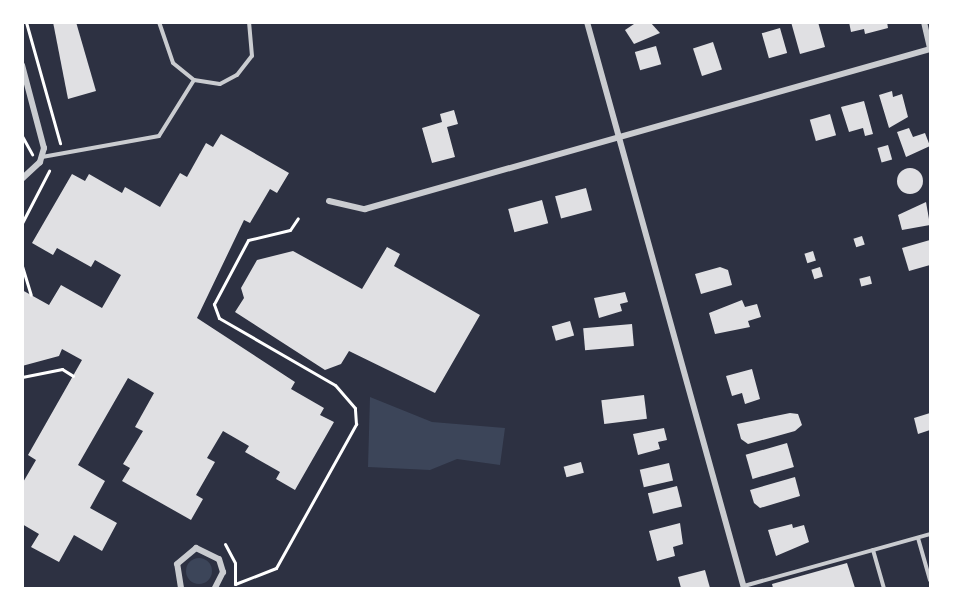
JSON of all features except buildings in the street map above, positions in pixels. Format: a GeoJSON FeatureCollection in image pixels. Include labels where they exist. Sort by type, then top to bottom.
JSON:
{"type":"FeatureCollection","features":[{"type":"Feature","properties":{"kind":"street"},"geometry":{"type":"LineString","coordinates":[[587,22],[743,587]]}},
{"type":"Feature","properties":{"kind":"street"},"geometry":{"type":"LineString","coordinates":[[329,201],[365,209],[930,48],[924,22]]}},
{"type":"Feature","properties":{"kind":"street"},"geometry":{"type":"LineString","coordinates":[[22,65],[44,142],[42,157],[22,179]]}},
{"type":"Feature","properties":{"kind":"street"},"geometry":{"type":"LineString","coordinates":[[181,588],[177,564],[196,548],[219,559],[223,572],[215,588]]}},
{"type":"Feature","properties":{"kind":"lane"},"geometry":{"type":"LineString","coordinates":[[159,22],[173,63],[194,80],[220,84],[237,75],[252,56],[249,22]]}},
{"type":"Feature","properties":{"kind":"lane"},"geometry":{"type":"LineString","coordinates":[[42,157],[159,136],[194,80]]}},
{"type":"Feature","properties":{"kind":"lane"},"geometry":{"type":"LineString","coordinates":[[743,587],[930,534]]}},
{"type":"Feature","properties":{"kind":"lane"},"geometry":{"type":"LineString","coordinates":[[918,538],[930,580]]}},
{"type":"Feature","properties":{"kind":"lane"},"geometry":{"type":"LineString","coordinates":[[873,550],[884,588]]}},
{"type":"Feature","properties":{"kind":"path"},"geometry":{"type":"LineString","coordinates":[[22,136],[27,152],[42,157]]}},
{"type":"Feature","properties":{"kind":"path"},"geometry":{"type":"LineString","coordinates":[[225,544],[235,563],[234,584],[276,568],[356,424],[355,408],[335,385],[219,318],[214,304],[248,240],[290,230],[298,218]]}},
{"type":"Feature","properties":{"kind":"path"},"geometry":{"type":"LineString","coordinates":[[22,266],[31,295]]}},
{"type":"Feature","properties":{"kind":"path"},"geometry":{"type":"LineString","coordinates":[[22,377],[62,369],[73,376]]}},
{"type":"Feature","properties":{"kind":"shaded area"},"geometry":{"type":"Polygon","coordinates":[[[370,397],[432,422],[505,428],[500,465],[457,459],[430,470],[368,467],[370,397]]]}},
{"type":"Feature","properties":{"kind":"shaded area"},"geometry":{"type":"Polygon","coordinates":[[[199,558],[208,562],[212,571],[208,580],[199,584],[190,580],[186,571],[190,562],[199,558]]]}}]}
